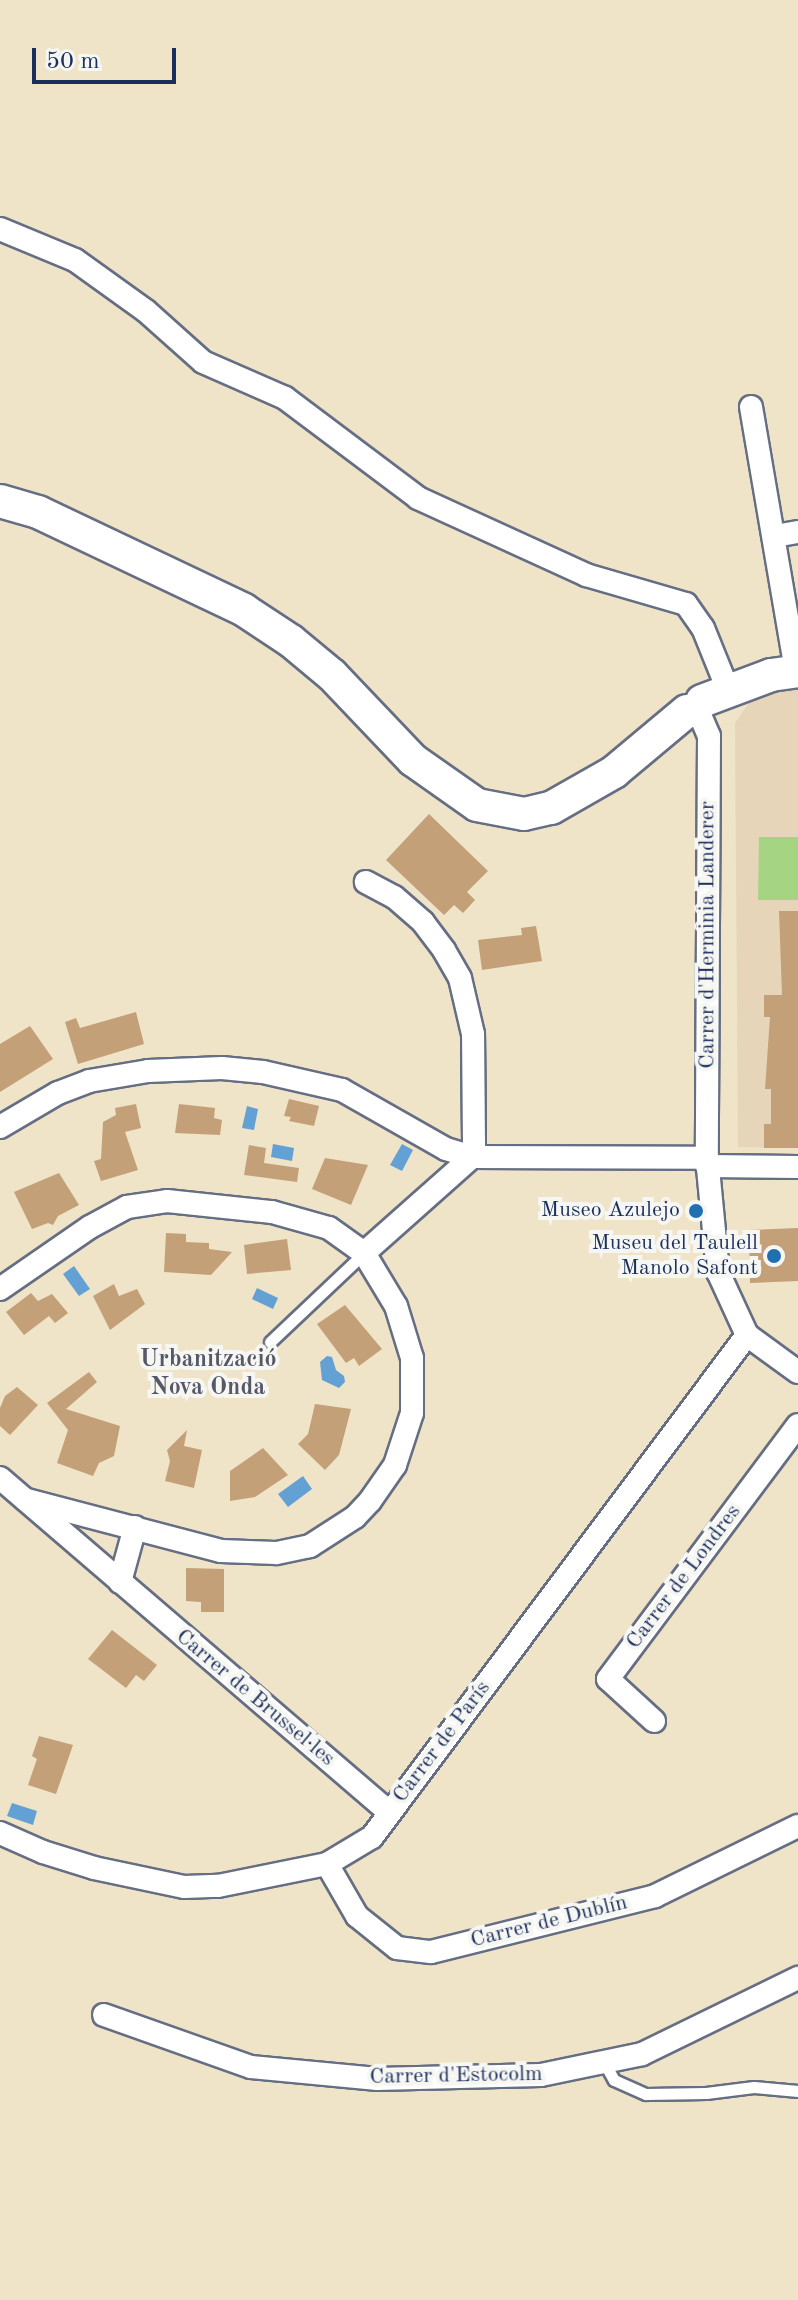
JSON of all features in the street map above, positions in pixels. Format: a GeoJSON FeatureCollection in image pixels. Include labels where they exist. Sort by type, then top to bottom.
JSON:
{"type":"FeatureCollection","features":[{"type":"Feature","properties":{"kind":"main road"},"geometry":{"type":"LineString","coordinates":[[0,501],[52,519],[244,610],[321,666],[413,760],[477,805],[524,814],[551,808],[614,772],[704,704],[771,675],[797,671]]}},
{"type":"Feature","properties":{"kind":"street","name":"Carrer d'Herminia Landerer"},"geometry":{"type":"LineString","coordinates":[[0,229],[75,260],[146,311],[203,362],[285,398],[418,498],[586,575],[686,604],[703,628],[704,704],[709,736],[707,1162],[718,1272],[747,1335]]}},
{"type":"Feature","properties":{"kind":"street"},"geometry":{"type":"LineString","coordinates":[[751,407],[797,671]]}},
{"type":"Feature","properties":{"kind":"street"},"geometry":{"type":"LineString","coordinates":[[775,536],[798,532]]}},
{"type":"Feature","properties":{"kind":"street"},"geometry":{"type":"LineString","coordinates":[[364,1253],[472,1157],[473,1034],[460,978],[444,950],[423,922],[382,889],[366,882]]}},
{"type":"Feature","properties":{"kind":"street"},"geometry":{"type":"LineString","coordinates":[[0,1127],[40,1103],[89,1081],[148,1071],[222,1068],[263,1072],[342,1090],[446,1149],[472,1157],[798,1167]]}},
{"type":"Feature","properties":{"kind":"street","name":"Carrer de Brussel·les"},"geometry":{"type":"LineString","coordinates":[[0,1289],[127,1207],[167,1201],[290,1215],[329,1228],[364,1253],[390,1293],[412,1358],[414,1384],[409,1428],[401,1453],[370,1501],[326,1538],[284,1553],[221,1551],[26,1500]]}},
{"type":"Feature","properties":{"kind":"street"},"geometry":{"type":"LineString","coordinates":[[747,1335],[798,1372]]}},
{"type":"Feature","properties":{"kind":"street","name":"Carrer de París"},"geometry":{"type":"LineString","coordinates":[[0,1833],[43,1852],[94,1868],[184,1887],[218,1886],[327,1864],[372,1837],[747,1335]]}},
{"type":"Feature","properties":{"kind":"street","name":"Carrer de Londres"},"geometry":{"type":"LineString","coordinates":[[654,1721],[608,1679],[798,1425]]}},
{"type":"Feature","properties":{"kind":"street","name":"Carrer de Brussel·les"},"geometry":{"type":"LineString","coordinates":[[0,1478],[390,1813]]}},
{"type":"Feature","properties":{"kind":"street"},"geometry":{"type":"LineString","coordinates":[[120,1582],[135,1527]]}},
{"type":"Feature","properties":{"kind":"street","name":"Carrer de Dublín"},"geometry":{"type":"LineString","coordinates":[[327,1864],[357,1916],[397,1948],[431,1952],[655,1896],[798,1826]]}},
{"type":"Feature","properties":{"kind":"street","name":"Carrer d'Estocolm"},"geometry":{"type":"LineString","coordinates":[[104,2015],[213,2056],[251,2067],[294,2073],[441,2079],[541,2075],[605,2064],[659,2047],[798,1978]]}},
{"type":"Feature","properties":{"kind":"lane"},"geometry":{"type":"LineString","coordinates":[[270,1342],[364,1253]]}},
{"type":"Feature","properties":{"kind":"lane"},"geometry":{"type":"LineString","coordinates":[[605,2064],[614,2080],[646,2094],[706,2093],[754,2087],[798,2091]]}},
{"type":"Feature","properties":{"kind":"shaded area"},"geometry":{"type":"Polygon","coordinates":[[[770,688],[798,689],[798,1148],[738,1147],[735,723],[755,694],[770,688]]]}},
{"type":"Feature","properties":{"kind":"green space"},"geometry":{"type":"Polygon","coordinates":[[[759,837],[798,837],[798,900],[758,900],[759,837]]]}},
{"type":"Feature","properties":{"kind":"water"},"geometry":{"type":"Polygon","coordinates":[[[247,1106],[258,1109],[254,1130],[242,1128],[247,1106]]]}},
{"type":"Feature","properties":{"kind":"water"},"geometry":{"type":"Polygon","coordinates":[[[273,1144],[294,1148],[292,1161],[271,1157],[273,1144]]]}},
{"type":"Feature","properties":{"kind":"water"},"geometry":{"type":"Polygon","coordinates":[[[402,1144],[413,1150],[402,1171],[390,1165],[402,1144]]]}},
{"type":"Feature","properties":{"kind":"water"},"geometry":{"type":"Polygon","coordinates":[[[74,1266],[90,1289],[79,1296],[63,1274],[74,1266]]]}},
{"type":"Feature","properties":{"kind":"water"},"geometry":{"type":"Polygon","coordinates":[[[257,1288],[278,1298],[273,1309],[252,1299],[257,1288]]]}},
{"type":"Feature","properties":{"kind":"water"},"geometry":{"type":"Polygon","coordinates":[[[327,1356],[332,1357],[336,1370],[344,1376],[345,1382],[339,1388],[322,1380],[320,1362],[327,1356]]]}},
{"type":"Feature","properties":{"kind":"water"},"geometry":{"type":"Polygon","coordinates":[[[303,1476],[312,1489],[288,1507],[278,1494],[303,1476]]]}},
{"type":"Feature","properties":{"kind":"water"},"geometry":{"type":"Polygon","coordinates":[[[12,1803],[37,1811],[33,1825],[7,1816],[12,1803]]]}},
{"type":"Feature","properties":{"kind":"building"},"geometry":{"type":"Polygon","coordinates":[[[429,814],[488,871],[467,892],[475,900],[463,913],[454,905],[444,915],[386,860],[429,814]]]}},
{"type":"Feature","properties":{"kind":"building"},"geometry":{"type":"Polygon","coordinates":[[[779,911],[798,911],[798,1148],[764,1148],[764,1124],[771,1124],[771,1089],[765,1089],[770,1017],[764,1017],[764,995],[782,995],[779,911]]]}},
{"type":"Feature","properties":{"kind":"building"},"geometry":{"type":"Polygon","coordinates":[[[536,926],[542,961],[482,970],[478,940],[522,935],[521,928],[536,926]]]}},
{"type":"Feature","properties":{"kind":"building"},"geometry":{"type":"Polygon","coordinates":[[[136,1012],[144,1044],[78,1064],[65,1022],[76,1018],[80,1028],[136,1012]]]}},
{"type":"Feature","properties":{"kind":"building"},"geometry":{"type":"Polygon","coordinates":[[[30,1026],[53,1059],[0,1092],[0,1044],[30,1026]]]}},
{"type":"Feature","properties":{"kind":"building"},"geometry":{"type":"Polygon","coordinates":[[[289,1099],[319,1106],[314,1126],[289,1121],[291,1117],[284,1116],[289,1099]]]}},
{"type":"Feature","properties":{"kind":"building"},"geometry":{"type":"Polygon","coordinates":[[[136,1104],[141,1128],[125,1132],[138,1170],[101,1181],[94,1161],[101,1159],[103,1122],[116,1115],[115,1108],[136,1104]]]}},
{"type":"Feature","properties":{"kind":"building"},"geometry":{"type":"Polygon","coordinates":[[[179,1104],[215,1108],[214,1118],[222,1120],[220,1135],[175,1133],[179,1104]]]}},
{"type":"Feature","properties":{"kind":"building"},"geometry":{"type":"Polygon","coordinates":[[[249,1145],[266,1148],[264,1163],[299,1168],[297,1182],[244,1175],[249,1145]]]}},
{"type":"Feature","properties":{"kind":"building"},"geometry":{"type":"Polygon","coordinates":[[[325,1158],[368,1165],[351,1205],[312,1189],[325,1158]]]}},
{"type":"Feature","properties":{"kind":"building"},"geometry":{"type":"Polygon","coordinates":[[[59,1173],[79,1205],[58,1216],[53,1225],[48,1223],[32,1229],[14,1192],[59,1173]]]}},
{"type":"Feature","properties":{"kind":"building","name":"Museu del Taulell Manolo Safont"},"geometry":{"type":"Polygon","coordinates":[[[798,1228],[798,1281],[750,1283],[749,1230],[798,1228]]]}},
{"type":"Feature","properties":{"kind":"building"},"geometry":{"type":"Polygon","coordinates":[[[166,1233],[186,1234],[186,1242],[209,1243],[209,1249],[232,1252],[211,1275],[164,1272],[166,1233]]]}},
{"type":"Feature","properties":{"kind":"building"},"geometry":{"type":"Polygon","coordinates":[[[287,1239],[291,1270],[247,1274],[244,1245],[287,1239]]]}},
{"type":"Feature","properties":{"kind":"building"},"geometry":{"type":"Polygon","coordinates":[[[114,1284],[119,1296],[137,1289],[145,1304],[110,1330],[93,1296],[114,1284]]]}},
{"type":"Feature","properties":{"kind":"building"},"geometry":{"type":"Polygon","coordinates":[[[31,1293],[38,1301],[52,1294],[68,1313],[55,1323],[49,1316],[24,1335],[6,1312],[31,1293]]]}},
{"type":"Feature","properties":{"kind":"building"},"geometry":{"type":"Polygon","coordinates":[[[345,1305],[382,1349],[359,1366],[354,1358],[346,1363],[317,1324],[345,1305]]]}},
{"type":"Feature","properties":{"kind":"building"},"geometry":{"type":"Polygon","coordinates":[[[89,1372],[97,1382],[66,1409],[120,1426],[114,1456],[99,1463],[93,1476],[57,1463],[68,1430],[47,1403],[89,1372]]]}},
{"type":"Feature","properties":{"kind":"building"},"geometry":{"type":"Polygon","coordinates":[[[17,1387],[38,1405],[10,1435],[0,1426],[0,1408],[5,1396],[17,1387]]]}},
{"type":"Feature","properties":{"kind":"building"},"geometry":{"type":"Polygon","coordinates":[[[315,1404],[351,1409],[339,1455],[325,1470],[298,1444],[308,1434],[315,1404]]]}},
{"type":"Feature","properties":{"kind":"building"},"geometry":{"type":"Polygon","coordinates":[[[187,1430],[184,1446],[202,1450],[194,1488],[165,1481],[170,1461],[167,1450],[187,1430]]]}},
{"type":"Feature","properties":{"kind":"building"},"geometry":{"type":"Polygon","coordinates":[[[263,1448],[288,1475],[255,1497],[230,1501],[230,1471],[263,1448]]]}},
{"type":"Feature","properties":{"kind":"building"},"geometry":{"type":"Polygon","coordinates":[[[186,1568],[224,1569],[224,1612],[201,1612],[201,1602],[186,1601],[186,1568]]]}},
{"type":"Feature","properties":{"kind":"building"},"geometry":{"type":"Polygon","coordinates":[[[112,1630],[157,1665],[144,1681],[136,1675],[126,1688],[88,1659],[112,1630]]]}},
{"type":"Feature","properties":{"kind":"building"},"geometry":{"type":"Polygon","coordinates":[[[39,1736],[73,1745],[56,1794],[28,1785],[37,1759],[32,1756],[39,1736]]]}},
{"type":"Feature","properties":{"kind":"place","name":"Museo Azulejo"},"geometry":{"type":"Point","coordinates":[696,1211]}},
{"type":"Feature","properties":{"kind":"place","name":"Museu del Taulell Manolo Safont"},"geometry":{"type":"Point","coordinates":[774,1256]}},
{"type":"Feature","properties":{"kind":"district","name":"Urbanització Nova Onda"},"geometry":{"type":"Point","coordinates":[208,1375]}}]}
